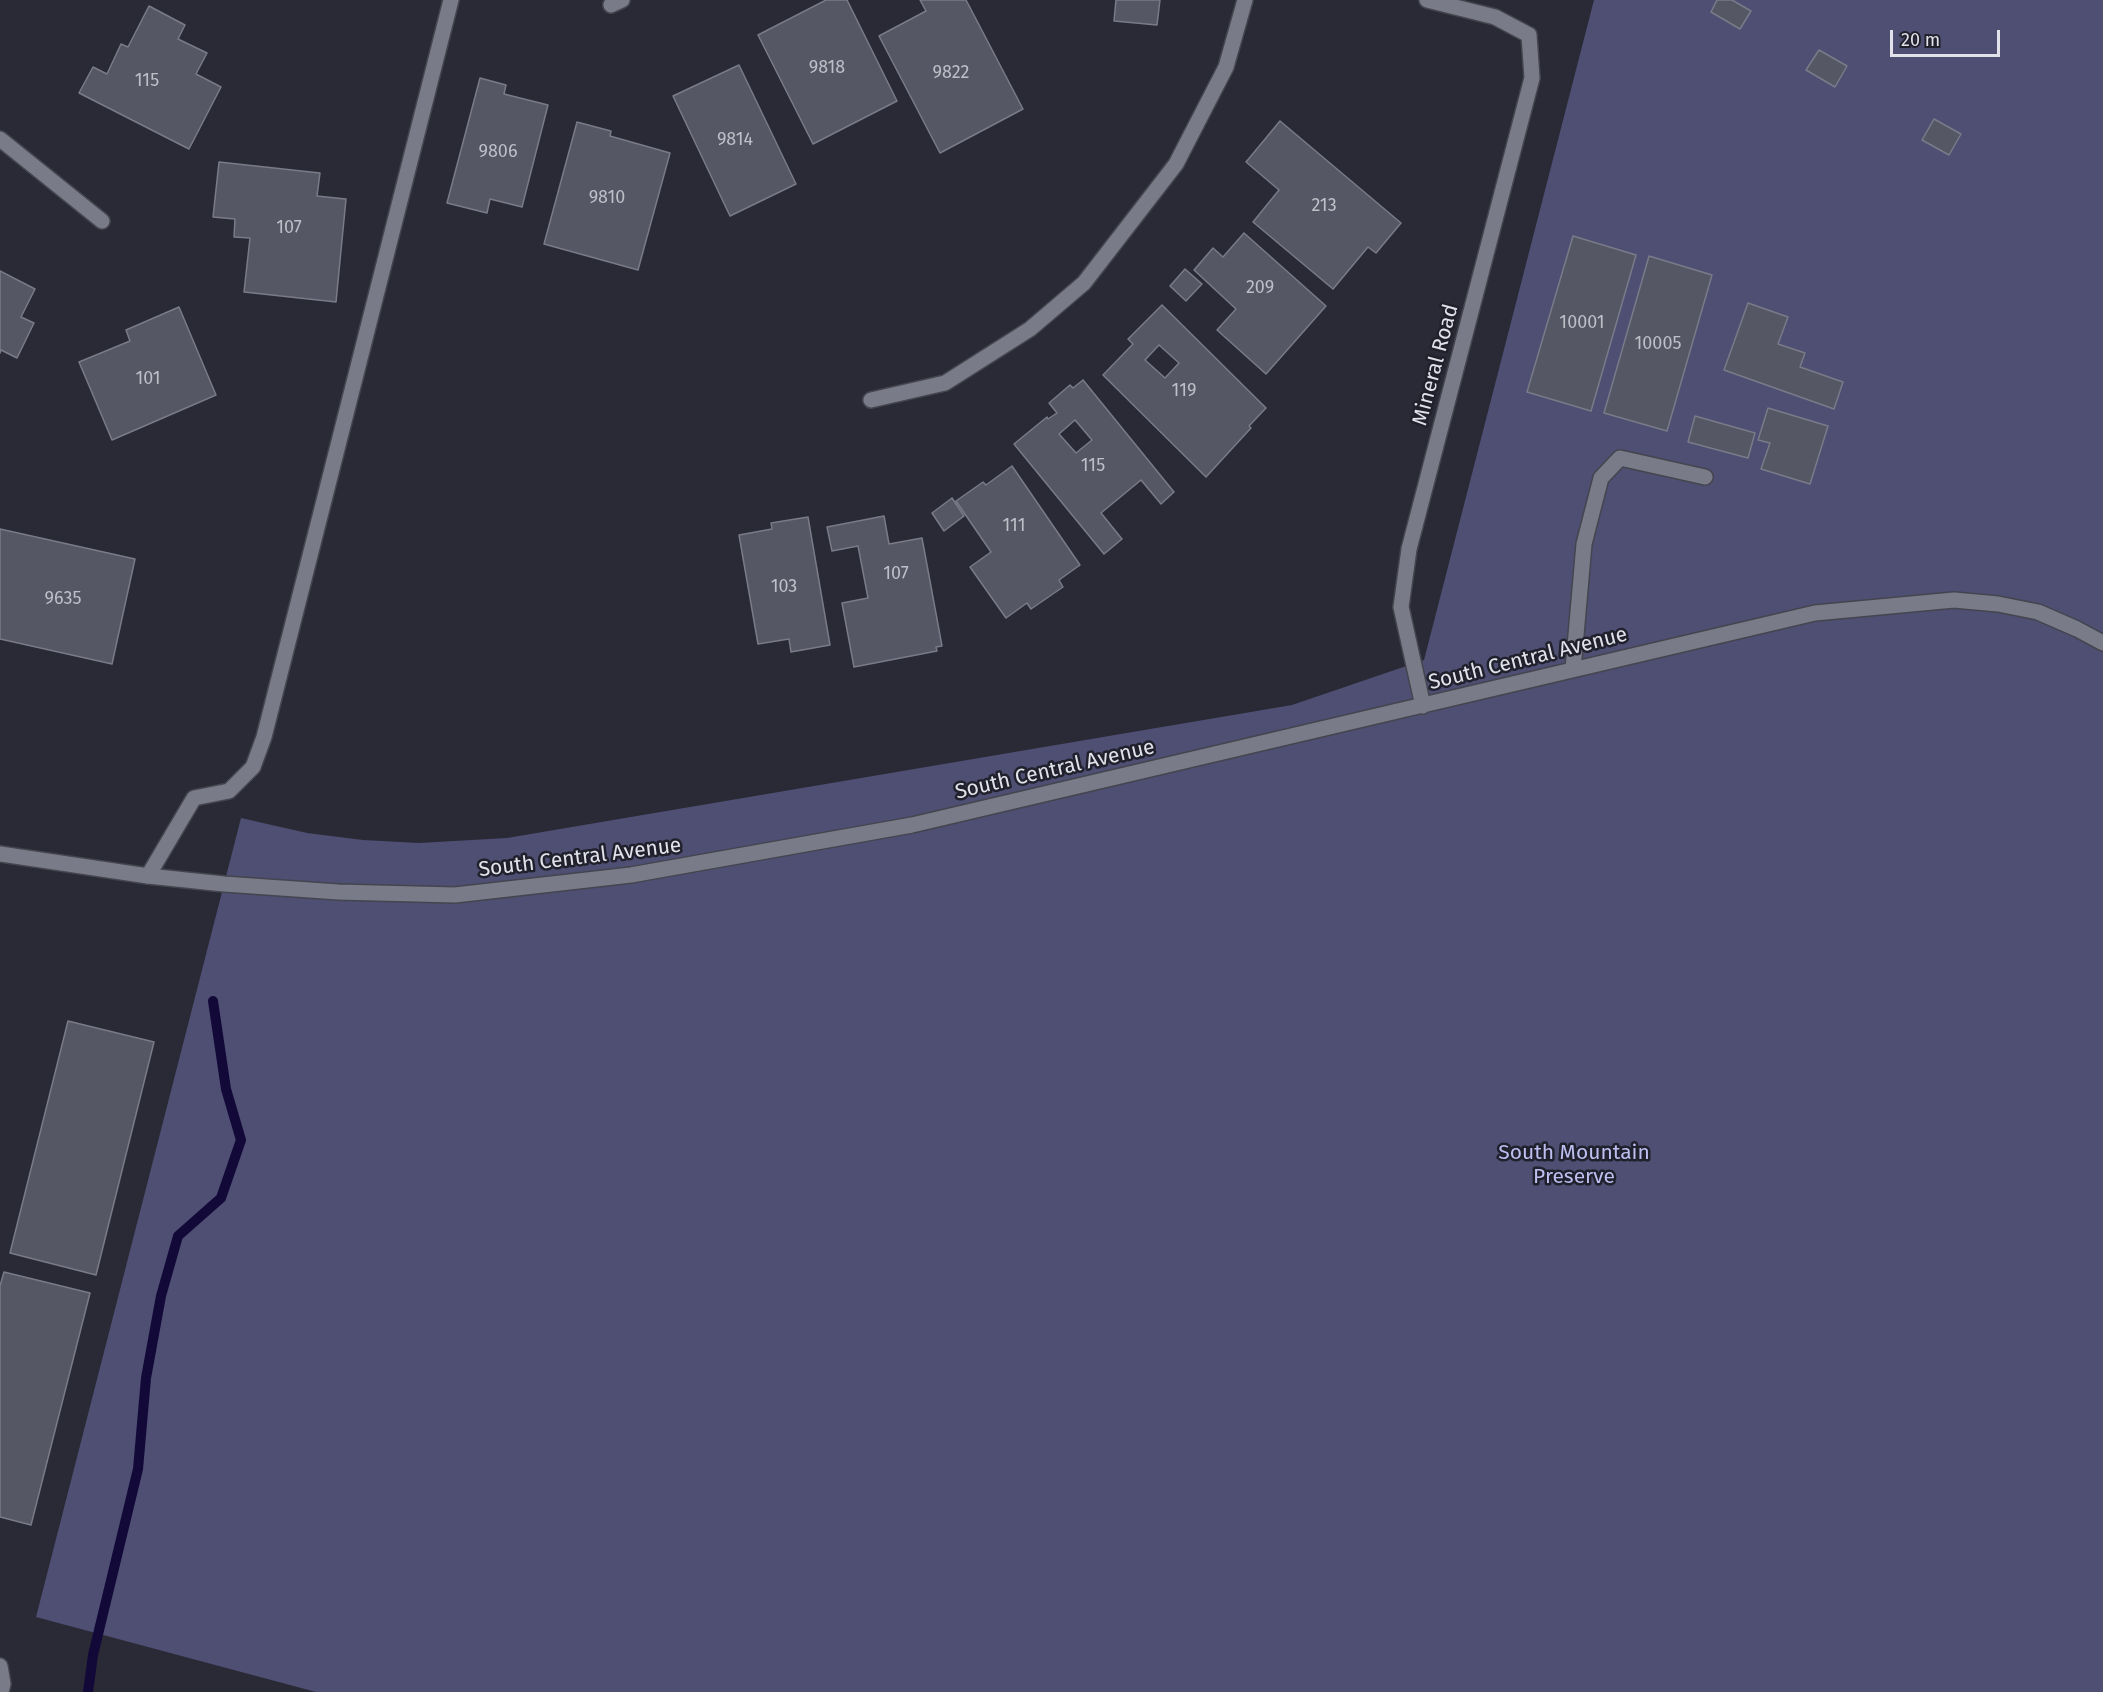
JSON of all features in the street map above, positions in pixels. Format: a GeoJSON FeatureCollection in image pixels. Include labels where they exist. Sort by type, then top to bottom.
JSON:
{"type":"FeatureCollection","features":[{"type":"Feature","properties":{"kind":"street"},"geometry":{"type":"LineString","coordinates":[[148,876],[194,798],[229,791],[253,767],[264,737],[451,0]]}},
{"type":"Feature","properties":{"kind":"street"},"geometry":{"type":"LineString","coordinates":[[871,400],[945,383],[1030,329],[1084,283],[1176,164],[1226,67],[1245,0]]}},
{"type":"Feature","properties":{"kind":"street","name":"Mineral Road"},"geometry":{"type":"LineString","coordinates":[[1423,706],[1401,607],[1409,549],[1532,78],[1528,35],[1495,17],[1427,0]]}},
{"type":"Feature","properties":{"kind":"street"},"geometry":{"type":"LineString","coordinates":[[0,139],[102,221]]}},
{"type":"Feature","properties":{"kind":"street"},"geometry":{"type":"LineString","coordinates":[[1573,669],[1584,544],[1601,478],[1620,458],[1705,477]]}},
{"type":"Feature","properties":{"kind":"street","name":"South Central Avenue"},"geometry":{"type":"LineString","coordinates":[[0,854],[148,876],[224,884],[338,892],[455,895],[631,875],[912,825],[1815,613],[1954,600],[1998,604],[2038,612],[2103,643]]}},
{"type":"Feature","properties":{"kind":"street"},"geometry":{"type":"LineString","coordinates":[[0,1666],[3,1684],[1,1692]]}},
{"type":"Feature","properties":{"kind":"green space","name":"South Mountain Preserve"},"geometry":{"type":"Polygon","coordinates":[[[1594,0],[2103,0],[2103,1692],[316,1692],[36,1617],[241,818],[307,833],[363,840],[419,843],[507,838],[1292,705],[1424,660],[1594,0]]]}},
{"type":"Feature","properties":{"kind":"building"},"geometry":{"type":"Polygon","coordinates":[[[826,0],[847,0],[897,101],[813,144],[758,35],[826,0]]]}},
{"type":"Feature","properties":{"kind":"building"},"geometry":{"type":"Polygon","coordinates":[[[920,0],[966,0],[1023,109],[940,153],[879,36],[926,11],[920,0]]]}},
{"type":"Feature","properties":{"kind":"building"},"geometry":{"type":"Polygon","coordinates":[[[1116,0],[1160,0],[1157,25],[1114,21],[1116,0]]]}},
{"type":"Feature","properties":{"kind":"building"},"geometry":{"type":"Polygon","coordinates":[[[1717,0],[1732,0],[1751,11],[1740,29],[1711,12],[1717,0]]]}},
{"type":"Feature","properties":{"kind":"building"},"geometry":{"type":"Polygon","coordinates":[[[149,6],[185,25],[178,39],[207,53],[196,74],[221,87],[189,149],[79,93],[93,67],[107,74],[121,44],[128,47],[149,6]]]}},
{"type":"Feature","properties":{"kind":"building"},"geometry":{"type":"Polygon","coordinates":[[[1819,50],[1847,66],[1835,87],[1806,70],[1819,50]]]}},
{"type":"Feature","properties":{"kind":"building"},"geometry":{"type":"Polygon","coordinates":[[[739,65],[796,184],[730,216],[673,96],[739,65]]]}},
{"type":"Feature","properties":{"kind":"building"},"geometry":{"type":"Polygon","coordinates":[[[480,78],[506,85],[504,94],[548,105],[522,207],[490,199],[487,213],[447,203],[480,78]]]}},
{"type":"Feature","properties":{"kind":"building"},"geometry":{"type":"Polygon","coordinates":[[[1934,119],[1961,134],[1949,155],[1922,140],[1934,119]]]}},
{"type":"Feature","properties":{"kind":"building"},"geometry":{"type":"Polygon","coordinates":[[[1280,121],[1401,223],[1376,253],[1368,247],[1333,289],[1253,222],[1279,190],[1246,162],[1280,121]]]}},
{"type":"Feature","properties":{"kind":"building"},"geometry":{"type":"Polygon","coordinates":[[[577,122],[611,131],[610,136],[670,153],[638,270],[544,244],[577,122]]]}},
{"type":"Feature","properties":{"kind":"building"},"geometry":{"type":"Polygon","coordinates":[[[219,162],[320,173],[317,196],[346,199],[336,302],[244,292],[250,238],[234,237],[235,219],[213,217],[219,162]]]}},
{"type":"Feature","properties":{"kind":"building"},"geometry":{"type":"Polygon","coordinates":[[[1244,233],[1326,306],[1266,374],[1217,330],[1236,309],[1194,270],[1213,248],[1223,257],[1244,233]]]}},
{"type":"Feature","properties":{"kind":"building"},"geometry":{"type":"Polygon","coordinates":[[[1573,236],[1636,255],[1591,411],[1527,392],[1573,236]]]}},
{"type":"Feature","properties":{"kind":"building"},"geometry":{"type":"Polygon","coordinates":[[[1649,256],[1712,275],[1667,431],[1604,413],[1649,256]]]}},
{"type":"Feature","properties":{"kind":"building"},"geometry":{"type":"Polygon","coordinates":[[[1185,269],[1202,284],[1186,301],[1170,286],[1185,269]]]}},
{"type":"Feature","properties":{"kind":"building"},"geometry":{"type":"Polygon","coordinates":[[[0,271],[35,289],[21,317],[34,323],[17,358],[1,350],[0,353],[0,271]]]}},
{"type":"Feature","properties":{"kind":"building"},"geometry":{"type":"Polygon","coordinates":[[[1748,303],[1788,317],[1778,344],[1805,353],[1800,367],[1843,382],[1834,409],[1724,370],[1748,303]]]}},
{"type":"Feature","properties":{"kind":"building"},"geometry":{"type":"Polygon","coordinates":[[[1162,305],[1266,408],[1249,426],[1251,428],[1206,477],[1103,375],[1133,344],[1128,339],[1162,305]],[[1159,345],[1145,360],[1165,378],[1179,363],[1159,345]]]}},
{"type":"Feature","properties":{"kind":"building"},"geometry":{"type":"Polygon","coordinates":[[[179,307],[216,395],[112,440],[79,362],[130,341],[126,330],[179,307]]]}},
{"type":"Feature","properties":{"kind":"building"},"geometry":{"type":"Polygon","coordinates":[[[1083,380],[1174,492],[1161,504],[1141,480],[1101,513],[1122,539],[1104,554],[1014,444],[1047,417],[1048,419],[1057,413],[1049,403],[1070,385],[1073,388],[1083,380]],[[1075,420],[1059,434],[1076,453],[1092,440],[1075,420]]]}},
{"type":"Feature","properties":{"kind":"building"},"geometry":{"type":"Polygon","coordinates":[[[1768,408],[1828,426],[1810,484],[1761,469],[1770,443],[1758,440],[1768,408]]]}},
{"type":"Feature","properties":{"kind":"building"},"geometry":{"type":"Polygon","coordinates":[[[1695,416],[1755,433],[1748,458],[1688,442],[1695,416]]]}},
{"type":"Feature","properties":{"kind":"building"},"geometry":{"type":"Polygon","coordinates":[[[1012,466],[1080,565],[1059,580],[1063,587],[1031,609],[1027,603],[1006,618],[970,567],[991,552],[956,501],[983,482],[986,485],[1012,466]]]}},
{"type":"Feature","properties":{"kind":"building"},"geometry":{"type":"Polygon","coordinates":[[[952,498],[964,516],[944,531],[932,513],[952,498]]]}},
{"type":"Feature","properties":{"kind":"building"},"geometry":{"type":"Polygon","coordinates":[[[884,516],[889,544],[922,538],[942,646],[936,647],[937,651],[854,667],[842,603],[868,598],[858,546],[832,551],[827,527],[884,516]]]}},
{"type":"Feature","properties":{"kind":"building"},"geometry":{"type":"Polygon","coordinates":[[[808,517],[830,645],[791,652],[789,639],[758,644],[739,535],[772,529],[771,523],[808,517]]]}},
{"type":"Feature","properties":{"kind":"building"},"geometry":{"type":"Polygon","coordinates":[[[0,529],[135,559],[112,664],[0,639],[0,529]]]}},
{"type":"Feature","properties":{"kind":"building"},"geometry":{"type":"Polygon","coordinates":[[[68,1021],[154,1042],[96,1275],[10,1253],[68,1021]]]}},
{"type":"Feature","properties":{"kind":"building"},"geometry":{"type":"Polygon","coordinates":[[[4,1272],[90,1293],[31,1525],[0,1517],[0,1286],[4,1272]]]}},
{"type":"Feature","properties":{"kind":"waterway"},"geometry":{"type":"LineString","coordinates":[[88,1692],[93,1655],[138,1469],[146,1378],[161,1296],[178,1236],[221,1198],[241,1140],[226,1089],[213,1001]]}}]}
